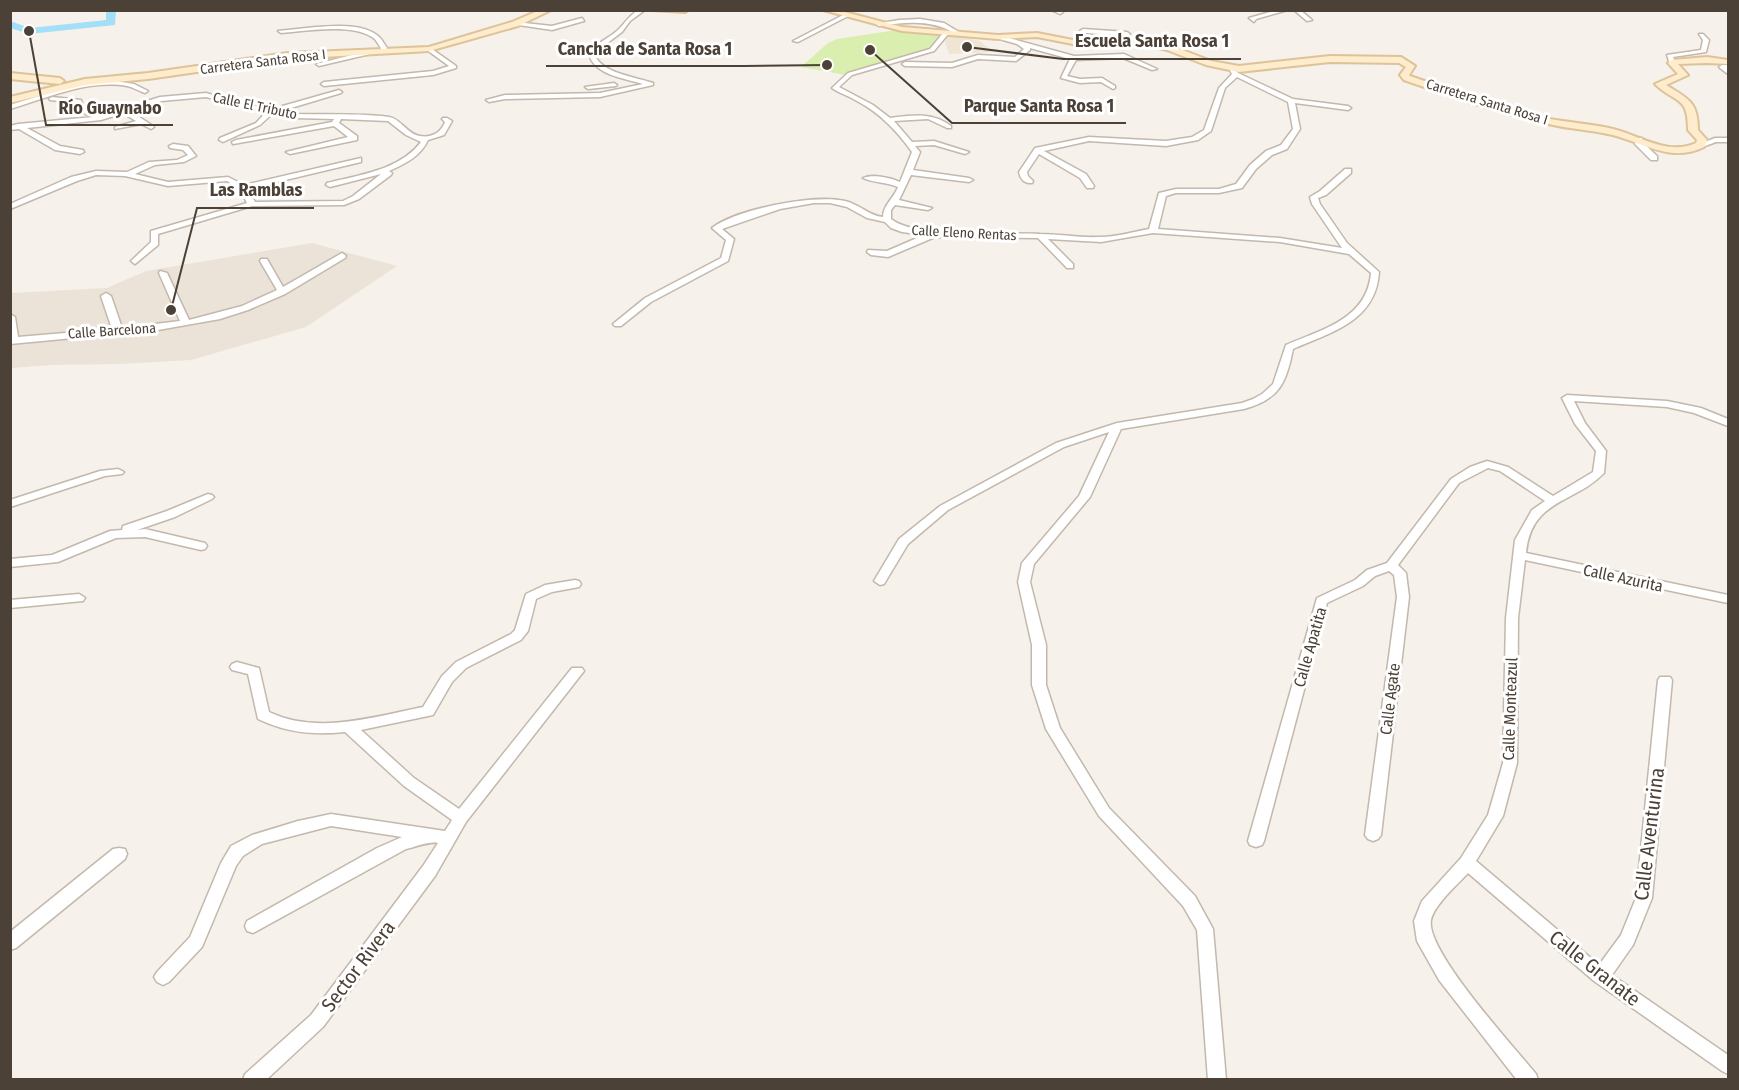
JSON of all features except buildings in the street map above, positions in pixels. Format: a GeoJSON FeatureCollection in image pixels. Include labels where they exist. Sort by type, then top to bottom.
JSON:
{"type":"FeatureCollection","features":[{"type":"Feature","properties":{"kind":"street","name":"Carretera Santa Rosa I"},"geometry":{"type":"LineString","coordinates":[[17,95],[85,82],[148,76],[288,56],[429,49],[515,24],[548,10]]}},
{"type":"Feature","properties":{"kind":"street"},"geometry":{"type":"LineString","coordinates":[[643,10],[595,49],[592,55],[594,61],[602,69],[651,82]]}},
{"type":"Feature","properties":{"kind":"street"},"geometry":{"type":"LineString","coordinates":[[656,10],[685,10]]}},
{"type":"Feature","properties":{"kind":"street","name":"Carretera Santa Rosa I"},"geometry":{"type":"LineString","coordinates":[[826,10],[893,28],[998,37],[1037,35],[1082,43],[1159,45],[1233,71],[1330,59],[1401,60],[1411,66],[1404,75],[1407,78],[1435,86],[1464,99],[1545,120],[1612,132],[1664,149],[1694,148]]}},
{"type":"Feature","properties":{"kind":"street"},"geometry":{"type":"LineString","coordinates":[[1053,10],[1060,12]]}},
{"type":"Feature","properties":{"kind":"street"},"geometry":{"type":"LineString","coordinates":[[1254,20],[1252,18],[1286,10]]}},
{"type":"Feature","properties":{"kind":"street"},"geometry":{"type":"LineString","coordinates":[[1296,10],[1309,20]]}},
{"type":"Feature","properties":{"kind":"street"},"geometry":{"type":"LineString","coordinates":[[796,40],[847,15]]}},
{"type":"Feature","properties":{"kind":"street"},"geometry":{"type":"LineString","coordinates":[[879,24],[916,19],[954,29],[959,34]]}},
{"type":"Feature","properties":{"kind":"street"},"geometry":{"type":"LineString","coordinates":[[515,24],[552,27],[582,20]]}},
{"type":"Feature","properties":{"kind":"street"},"geometry":{"type":"LineString","coordinates":[[281,31],[317,29],[364,32],[376,37],[384,48],[377,52],[319,64]]}},
{"type":"Feature","properties":{"kind":"street"},"geometry":{"type":"LineString","coordinates":[[1082,43],[1083,31],[1127,34]]}},
{"type":"Feature","properties":{"kind":"street"},"geometry":{"type":"LineString","coordinates":[[887,220],[887,210],[903,186],[916,152],[902,132],[870,104],[835,88],[850,74],[933,50],[946,33]]}},
{"type":"Feature","properties":{"kind":"street"},"geometry":{"type":"LineString","coordinates":[[1694,148],[1701,145],[1702,140],[1693,129],[1693,112],[1687,102],[1659,84],[1684,75],[1672,63],[1669,56],[1704,51],[1706,40],[1701,35]]}},
{"type":"Feature","properties":{"kind":"street"},"geometry":{"type":"LineString","coordinates":[[998,37],[1074,58],[1124,56],[1154,69]]}},
{"type":"Feature","properties":{"kind":"street"},"geometry":{"type":"LineString","coordinates":[[889,63],[952,65],[978,57],[1016,60],[1028,49],[1016,43]]}},
{"type":"Feature","properties":{"kind":"street"},"geometry":{"type":"LineString","coordinates":[[324,84],[433,73],[454,67],[429,49]]}},
{"type":"Feature","properties":{"kind":"street"},"geometry":{"type":"LineString","coordinates":[[1074,58],[1063,77],[1080,81],[1102,80],[1113,87]]}},
{"type":"Feature","properties":{"kind":"street"},"geometry":{"type":"LineString","coordinates":[[1672,63],[1680,60],[1728,62]]}},
{"type":"Feature","properties":{"kind":"street"},"geometry":{"type":"LineString","coordinates":[[1728,67],[1722,68],[1728,72]]}},
{"type":"Feature","properties":{"kind":"street"},"geometry":{"type":"LineString","coordinates":[[1029,181],[1024,177],[1023,172],[1038,150],[1090,139],[1124,142],[1178,142],[1201,136],[1207,131],[1209,118],[1221,99],[1222,87],[1233,71],[1291,101],[1348,108]]}},
{"type":"Feature","properties":{"kind":"street"},"geometry":{"type":"LineString","coordinates":[[17,95],[10,80],[85,82]]}},
{"type":"Feature","properties":{"kind":"street"},"geometry":{"type":"LineString","coordinates":[[17,95],[85,82]]}},
{"type":"Feature","properties":{"kind":"street"},"geometry":{"type":"LineString","coordinates":[[588,87],[651,82]]}},
{"type":"Feature","properties":{"kind":"street"},"geometry":{"type":"LineString","coordinates":[[489,100],[505,97],[600,95],[645,86],[651,82]]}},
{"type":"Feature","properties":{"kind":"street"},"geometry":{"type":"LineString","coordinates":[[17,95],[92,85],[120,84],[140,87],[145,91]]}},
{"type":"Feature","properties":{"kind":"street"},"geometry":{"type":"LineString","coordinates":[[223,140],[258,124],[270,112],[339,92]]}},
{"type":"Feature","properties":{"kind":"street"},"geometry":{"type":"LineString","coordinates":[[17,95],[79,100],[81,110],[101,118]]}},
{"type":"Feature","properties":{"kind":"street","name":"Calle El Tributo"},"geometry":{"type":"LineString","coordinates":[[14,127],[101,118],[160,99],[193,95],[219,97],[243,106],[270,112],[337,121],[390,119],[408,134],[422,139]]}},
{"type":"Feature","properties":{"kind":"street"},"geometry":{"type":"LineString","coordinates":[[1153,231],[1162,195],[1176,191],[1219,191],[1239,186],[1253,167],[1269,153],[1284,147],[1297,129],[1291,101]]}},
{"type":"Feature","properties":{"kind":"street"},"geometry":{"type":"LineString","coordinates":[[125,111],[151,127]]}},
{"type":"Feature","properties":{"kind":"street"},"geometry":{"type":"LineString","coordinates":[[890,120],[924,115],[939,120],[949,128]]}},
{"type":"Feature","properties":{"kind":"street"},"geometry":{"type":"LineString","coordinates":[[422,139],[432,139],[440,135],[449,121],[445,119]]}},
{"type":"Feature","properties":{"kind":"street"},"geometry":{"type":"LineString","coordinates":[[117,129],[142,121]]}},
{"type":"Feature","properties":{"kind":"street"},"geometry":{"type":"LineString","coordinates":[[236,142],[337,121],[354,138],[290,152]]}},
{"type":"Feature","properties":{"kind":"street"},"geometry":{"type":"LineString","coordinates":[[14,127],[58,148],[80,152]]}},
{"type":"Feature","properties":{"kind":"street"},"geometry":{"type":"LineString","coordinates":[[330,185],[401,163],[416,155],[422,139]]}},
{"type":"Feature","properties":{"kind":"street"},"geometry":{"type":"LineString","coordinates":[[135,261],[155,243],[154,233],[252,204],[335,203],[353,200],[380,177],[427,155],[429,147],[422,139]]}},
{"type":"Feature","properties":{"kind":"street"},"geometry":{"type":"LineString","coordinates":[[1639,140],[1638,142],[1654,158]]}},
{"type":"Feature","properties":{"kind":"street"},"geometry":{"type":"LineString","coordinates":[[1694,148],[1715,140],[1728,140]]}},
{"type":"Feature","properties":{"kind":"street"},"geometry":{"type":"LineString","coordinates":[[910,144],[934,143],[965,152]]}},
{"type":"Feature","properties":{"kind":"street"},"geometry":{"type":"LineString","coordinates":[[128,175],[143,166],[157,163],[181,163],[192,156],[185,148],[173,146]]}},
{"type":"Feature","properties":{"kind":"street"},"geometry":{"type":"LineString","coordinates":[[1038,150],[1083,176],[1090,186]]}},
{"type":"Feature","properties":{"kind":"street"},"geometry":{"type":"LineString","coordinates":[[243,188],[358,160]]}},
{"type":"Feature","properties":{"kind":"street"},"geometry":{"type":"LineString","coordinates":[[880,581],[903,542],[944,508],[1060,444],[1117,426],[1244,406],[1264,399],[1280,385],[1289,347],[1351,319],[1366,302],[1376,284],[1375,272],[1344,245],[1316,204],[1314,197],[1323,193],[1348,171]]}},
{"type":"Feature","properties":{"kind":"street"},"geometry":{"type":"LineString","coordinates":[[909,172],[969,180]]}},
{"type":"Feature","properties":{"kind":"street"},"geometry":{"type":"LineString","coordinates":[[10,207],[74,179],[96,173],[128,175],[168,184],[228,179],[243,188],[252,204]]}},
{"type":"Feature","properties":{"kind":"street"},"geometry":{"type":"LineString","coordinates":[[867,178],[892,181],[903,186]]}},
{"type":"Feature","properties":{"kind":"street","name":"Calle Eleno Rentas"},"geometry":{"type":"LineString","coordinates":[[618,324],[648,300],[725,259],[730,239],[716,228],[736,218],[782,206],[828,200],[847,203],[875,220],[887,220],[894,226],[905,230],[933,234],[1040,236],[1101,240],[1153,231],[1280,240],[1352,252]]}},
{"type":"Feature","properties":{"kind":"street"},"geometry":{"type":"LineString","coordinates":[[871,252],[888,254],[933,234]]}},
{"type":"Feature","properties":{"kind":"street"},"geometry":{"type":"LineString","coordinates":[[1040,236],[1070,266]]}},
{"type":"Feature","properties":{"kind":"street","name":"Calle Barcelona"},"geometry":{"type":"LineString","coordinates":[[12,341],[47,335],[118,332],[186,323],[245,308],[282,292],[342,256]]}},
{"type":"Feature","properties":{"kind":"street"},"geometry":{"type":"LineString","coordinates":[[264,261],[282,292]]}},
{"type":"Feature","properties":{"kind":"street"},"geometry":{"type":"LineString","coordinates":[[163,273],[186,323]]}},
{"type":"Feature","properties":{"kind":"street"},"geometry":{"type":"LineString","coordinates":[[106,296],[118,332]]}},
{"type":"Feature","properties":{"kind":"street"},"geometry":{"type":"LineString","coordinates":[[10,316],[12,341]]}},
{"type":"Feature","properties":{"kind":"street","name":"Calle Monteazul"},"geometry":{"type":"LineString","coordinates":[[1529,1080],[1445,975],[1425,941],[1422,921],[1428,906],[1467,863],[1495,816],[1510,763],[1512,618],[1521,540],[1536,512],[1598,473],[1601,451],[1580,424],[1567,398],[1667,404],[1697,410],[1728,423]]}},
{"type":"Feature","properties":{"kind":"street"},"geometry":{"type":"LineString","coordinates":[[1117,426],[1084,497],[1028,562],[1024,582],[1039,645],[1039,685],[1053,729],[1104,812],[1189,901],[1205,928],[1217,1080]]}},
{"type":"Feature","properties":{"kind":"street","name":"Calle Apatita"},"geometry":{"type":"LineString","coordinates":[[1256,842],[1321,601],[1359,584],[1371,573],[1392,566],[1455,481],[1474,469],[1487,464],[1504,469],[1553,501]]}},
{"type":"Feature","properties":{"kind":"street"},"geometry":{"type":"LineString","coordinates":[[10,504],[104,474],[118,472]]}},
{"type":"Feature","properties":{"kind":"street"},"geometry":{"type":"LineString","coordinates":[[10,563],[54,559],[171,514],[208,497]]}},
{"type":"Feature","properties":{"kind":"street"},"geometry":{"type":"LineString","coordinates":[[114,534],[145,533],[201,546]]}},
{"type":"Feature","properties":{"kind":"street","name":"Calle Azurita"},"geometry":{"type":"LineString","coordinates":[[1519,555],[1728,599]]}},
{"type":"Feature","properties":{"kind":"street","name":"Calle Agate"},"geometry":{"type":"LineString","coordinates":[[1373,835],[1403,597],[1400,573],[1392,566]]}},
{"type":"Feature","properties":{"kind":"street"},"geometry":{"type":"LineString","coordinates":[[237,667],[254,671],[263,715],[272,721],[304,729],[347,726],[428,711],[447,680],[462,666],[516,637],[521,632],[530,597],[549,588],[575,584]]}},
{"type":"Feature","properties":{"kind":"street"},"geometry":{"type":"LineString","coordinates":[[10,604],[79,598]]}},
{"type":"Feature","properties":{"kind":"street","name":"Sector Rivera"},"geometry":{"type":"LineString","coordinates":[[252,1080],[317,1021],[429,871],[461,818],[577,671]]}},
{"type":"Feature","properties":{"kind":"street","name":"Calle Aventurina"},"geometry":{"type":"LineString","coordinates":[[1600,976],[1620,955],[1634,928],[1644,898],[1665,680]]}},
{"type":"Feature","properties":{"kind":"street"},"geometry":{"type":"LineString","coordinates":[[347,726],[409,782],[461,818]]}},
{"type":"Feature","properties":{"kind":"street"},"geometry":{"type":"LineString","coordinates":[[163,976],[195,942],[229,863],[237,851],[257,839],[298,826],[331,820],[448,838]]}},
{"type":"Feature","properties":{"kind":"street"},"geometry":{"type":"LineString","coordinates":[[253,926],[403,843],[417,839],[448,838]]}},
{"type":"Feature","properties":{"kind":"street"},"geometry":{"type":"LineString","coordinates":[[10,943],[119,854]]}},
{"type":"Feature","properties":{"kind":"street","name":"Calle Granate"},"geometry":{"type":"LineString","coordinates":[[1467,863],[1600,976],[1728,1065]]}},
{"type":"Feature","properties":{"kind":"shaded area"},"geometry":{"type":"Polygon","coordinates":[[[955,36],[980,41],[992,52],[949,54],[945,42],[947,37],[955,36]]]}},
{"type":"Feature","properties":{"kind":"shaded area"},"geometry":{"type":"Polygon","coordinates":[[[312,243],[397,266],[306,327],[191,360],[11,368],[11,293],[107,288],[146,271],[312,243]]]}},
{"type":"Feature","properties":{"kind":"green space"},"geometry":{"type":"Polygon","coordinates":[[[897,30],[941,34],[928,51],[846,75],[801,67],[828,43],[837,39],[897,30]]]}},
{"type":"Feature","properties":{"kind":"waterway"},"geometry":{"type":"LineString","coordinates":[[10,24],[29,31],[111,23],[111,10]]}},
{"type":"Feature","properties":{"kind":"place","name":"Río Guaynabo"},"geometry":{"type":"Point","coordinates":[29,31]}},
{"type":"Feature","properties":{"kind":"place","name":"Escuela Santa Rosa 1"},"geometry":{"type":"Point","coordinates":[967,47]}},
{"type":"Feature","properties":{"kind":"place","name":"Parque Santa Rosa 1"},"geometry":{"type":"Point","coordinates":[870,50]}},
{"type":"Feature","properties":{"kind":"place","name":"Cancha de Santa Rosa 1"},"geometry":{"type":"Point","coordinates":[827,65]}},
{"type":"Feature","properties":{"kind":"place","name":"Las Ramblas"},"geometry":{"type":"Point","coordinates":[171,310]}}]}
